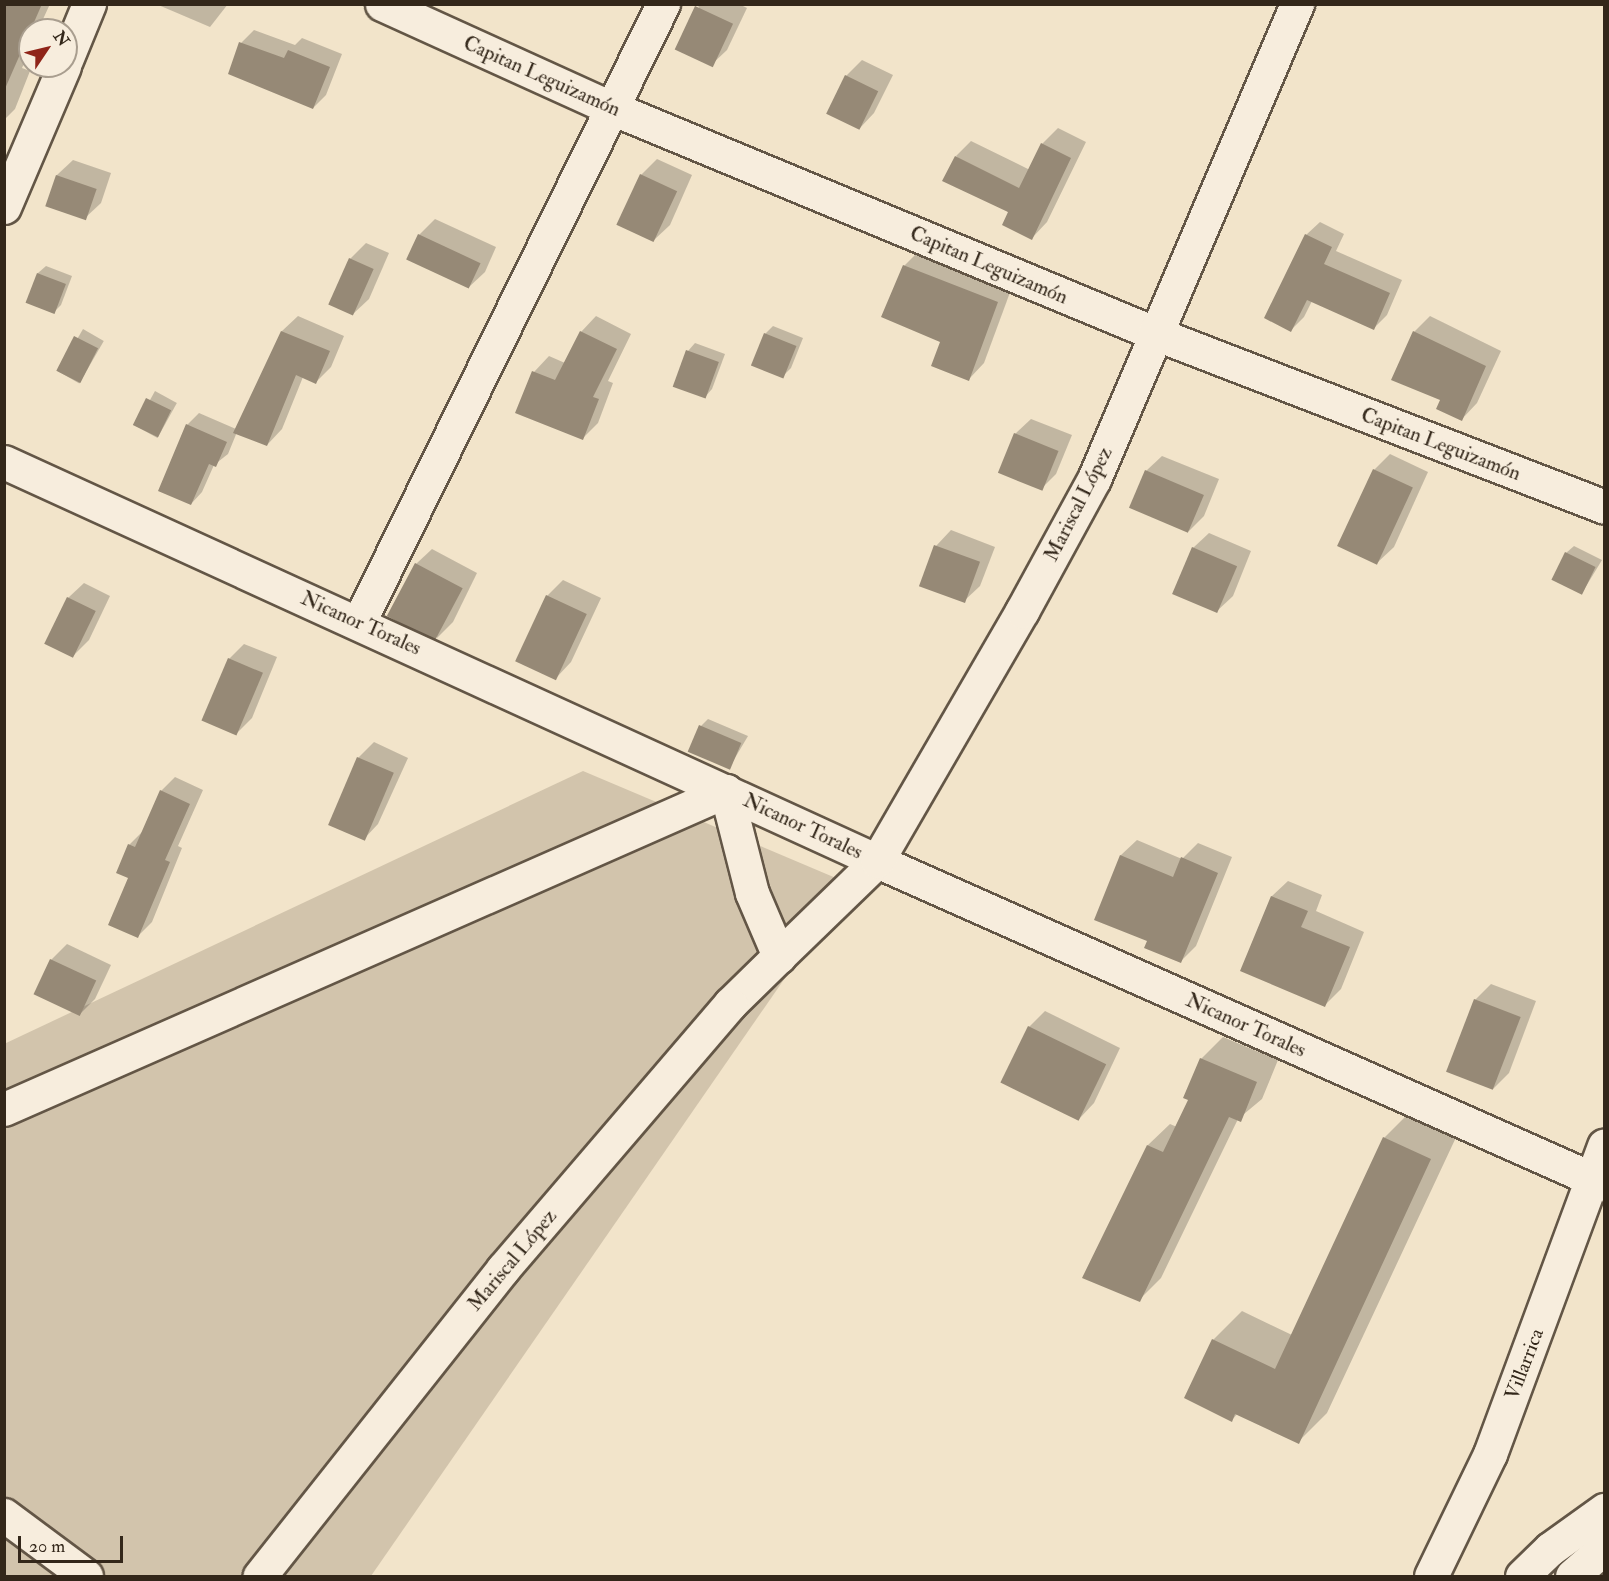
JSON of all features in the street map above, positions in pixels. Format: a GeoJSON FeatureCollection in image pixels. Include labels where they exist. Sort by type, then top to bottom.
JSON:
{"type":"FeatureCollection","features":[{"type":"Feature","properties":{"kind":"street"},"geometry":{"type":"LineString","coordinates":[[78,31],[89,4]]}},
{"type":"Feature","properties":{"kind":"street","name":"Capitan Leguizamón"},"geometry":{"type":"LineString","coordinates":[[382,4],[614,109],[1154,333],[1605,507]]}},
{"type":"Feature","properties":{"kind":"street"},"geometry":{"type":"LineString","coordinates":[[359,622],[614,109],[663,4]]}},
{"type":"Feature","properties":{"kind":"street","name":"Mariscal López"},"geometry":{"type":"LineString","coordinates":[[260,1576],[503,1269],[730,1004],[877,861],[1094,479],[1154,333],[1297,4]]}},
{"type":"Feature","properties":{"kind":"street"},"geometry":{"type":"LineString","coordinates":[[4,207],[58,78]]}},
{"type":"Feature","properties":{"kind":"street","name":"Nicanor Torales"},"geometry":{"type":"LineString","coordinates":[[4,462],[359,622],[877,861],[1599,1181]]}},
{"type":"Feature","properties":{"kind":"street"},"geometry":{"type":"LineString","coordinates":[[4,1109],[726,791],[752,893],[779,956]]}},
{"type":"Feature","properties":{"kind":"street","name":"Villarrica"},"geometry":{"type":"LineString","coordinates":[[1431,1576],[1490,1454],[1599,1181],[1605,1145]]}},
{"type":"Feature","properties":{"kind":"street"},"geometry":{"type":"LineString","coordinates":[[1522,1576],[1550,1549],[1605,1510]]}},
{"type":"Feature","properties":{"kind":"street"},"geometry":{"type":"LineString","coordinates":[[4,1515],[86,1576]]}},
{"type":"Feature","properties":{"kind":"street"},"geometry":{"type":"LineString","coordinates":[[1572,1576],[1605,1548]]}},
{"type":"Feature","properties":{"kind":"shaded area"},"geometry":{"type":"Polygon","coordinates":[[[583,771],[850,884],[371,1576],[5,1576],[4,1044],[583,771]]]}},
{"type":"Feature","properties":{"kind":"building"},"geometry":{"type":"Polygon","coordinates":[[[4,4],[42,4],[36,18],[18,18],[18,59],[4,91],[4,4]]]}},
{"type":"Feature","properties":{"kind":"building"},"geometry":{"type":"Polygon","coordinates":[[[695,6],[733,24],[713,67],[675,50],[695,6]]]}},
{"type":"Feature","properties":{"kind":"building"},"geometry":{"type":"Polygon","coordinates":[[[239,42],[284,58],[288,50],[330,67],[313,109],[228,74],[239,42]]]}},
{"type":"Feature","properties":{"kind":"building"},"geometry":{"type":"Polygon","coordinates":[[[845,75],[878,91],[859,130],[826,114],[845,75]]]}},
{"type":"Feature","properties":{"kind":"building"},"geometry":{"type":"Polygon","coordinates":[[[1041,143],[1071,158],[1032,240],[1002,225],[1008,212],[942,181],[955,156],[1019,188],[1041,143]]]}},
{"type":"Feature","properties":{"kind":"building"},"geometry":{"type":"Polygon","coordinates":[[[640,174],[677,191],[653,242],[616,225],[640,174]]]}},
{"type":"Feature","properties":{"kind":"building"},"geometry":{"type":"Polygon","coordinates":[[[56,175],[97,189],[86,220],[45,206],[56,175]]]}},
{"type":"Feature","properties":{"kind":"building"},"geometry":{"type":"Polygon","coordinates":[[[418,234],[481,263],[469,289],[406,259],[418,234]]]}},
{"type":"Feature","properties":{"kind":"building"},"geometry":{"type":"Polygon","coordinates":[[[1305,234],[1332,247],[1324,264],[1390,293],[1374,330],[1307,300],[1291,332],[1264,318],[1305,234]]]}},
{"type":"Feature","properties":{"kind":"building"},"geometry":{"type":"Polygon","coordinates":[[[349,258],[374,269],[353,316],[328,305],[349,258]]]}},
{"type":"Feature","properties":{"kind":"building"},"geometry":{"type":"Polygon","coordinates":[[[903,265],[998,302],[969,381],[931,366],[940,342],[881,317],[903,265]]]}},
{"type":"Feature","properties":{"kind":"building"},"geometry":{"type":"Polygon","coordinates":[[[37,273],[66,284],[54,314],[26,303],[37,273]]]}},
{"type":"Feature","properties":{"kind":"building"},"geometry":{"type":"Polygon","coordinates":[[[281,331],[330,351],[316,384],[296,375],[267,446],[233,433],[281,331]]]}},
{"type":"Feature","properties":{"kind":"building"},"geometry":{"type":"Polygon","coordinates":[[[580,331],[617,349],[593,397],[599,399],[583,440],[515,413],[532,371],[555,380],[580,331]]]}},
{"type":"Feature","properties":{"kind":"building"},"geometry":{"type":"Polygon","coordinates":[[[1413,331],[1486,366],[1462,421],[1436,409],[1440,400],[1391,380],[1413,331]]]}},
{"type":"Feature","properties":{"kind":"building"},"geometry":{"type":"Polygon","coordinates":[[[764,333],[796,346],[783,379],[751,365],[764,333]]]}},
{"type":"Feature","properties":{"kind":"building"},"geometry":{"type":"Polygon","coordinates":[[[74,336],[98,348],[80,383],[56,371],[74,336]]]}},
{"type":"Feature","properties":{"kind":"building"},"geometry":{"type":"Polygon","coordinates":[[[686,350],[719,362],[706,399],[673,387],[686,350]]]}},
{"type":"Feature","properties":{"kind":"building"},"geometry":{"type":"Polygon","coordinates":[[[146,398],[171,410],[158,437],[133,425],[146,398]]]}},
{"type":"Feature","properties":{"kind":"building"},"geometry":{"type":"Polygon","coordinates":[[[186,424],[227,442],[216,467],[209,464],[191,505],[158,491],[186,424]]]}},
{"type":"Feature","properties":{"kind":"building"},"geometry":{"type":"Polygon","coordinates":[[[1014,433],[1059,451],[1042,491],[998,473],[1014,433]]]}},
{"type":"Feature","properties":{"kind":"building"},"geometry":{"type":"Polygon","coordinates":[[[1373,469],[1413,488],[1377,565],[1337,546],[1373,469]]]}},
{"type":"Feature","properties":{"kind":"building"},"geometry":{"type":"Polygon","coordinates":[[[1145,470],[1204,495],[1188,533],[1129,508],[1145,470]]]}},
{"type":"Feature","properties":{"kind":"building"},"geometry":{"type":"Polygon","coordinates":[[[934,545],[980,562],[965,603],[919,586],[934,545]]]}},
{"type":"Feature","properties":{"kind":"building"},"geometry":{"type":"Polygon","coordinates":[[[1192,547],[1237,566],[1217,613],[1172,594],[1192,547]]]}},
{"type":"Feature","properties":{"kind":"building"},"geometry":{"type":"Polygon","coordinates":[[[1565,552],[1596,567],[1582,595],[1551,580],[1565,552]]]}},
{"type":"Feature","properties":{"kind":"building"},"geometry":{"type":"Polygon","coordinates":[[[415,563],[463,588],[435,641],[387,616],[415,563]]]}},
{"type":"Feature","properties":{"kind":"building"},"geometry":{"type":"Polygon","coordinates":[[[546,595],[587,614],[556,680],[515,661],[546,595]]]}},
{"type":"Feature","properties":{"kind":"building"},"geometry":{"type":"Polygon","coordinates":[[[67,597],[96,611],[73,658],[44,644],[67,597]]]}},
{"type":"Feature","properties":{"kind":"building"},"geometry":{"type":"Polygon","coordinates":[[[228,658],[263,673],[236,735],[201,721],[228,658]]]}},
{"type":"Feature","properties":{"kind":"building"},"geometry":{"type":"Polygon","coordinates":[[[699,725],[741,743],[730,770],[688,752],[699,725]]]}},
{"type":"Feature","properties":{"kind":"building"},"geometry":{"type":"Polygon","coordinates":[[[357,757],[394,773],[365,841],[328,825],[357,757]]]}},
{"type":"Feature","properties":{"kind":"building"},"geometry":{"type":"Polygon","coordinates":[[[160,790],[190,804],[165,860],[170,862],[138,938],[108,925],[128,878],[116,873],[128,844],[135,847],[160,790]]]}},
{"type":"Feature","properties":{"kind":"building"},"geometry":{"type":"Polygon","coordinates":[[[1120,855],[1173,877],[1181,857],[1218,873],[1181,963],[1144,948],[1147,941],[1094,920],[1120,855]]]}},
{"type":"Feature","properties":{"kind":"building"},"geometry":{"type":"Polygon","coordinates":[[[1271,896],[1308,911],[1301,927],[1350,947],[1325,1007],[1240,971],[1271,896]]]}},
{"type":"Feature","properties":{"kind":"building"},"geometry":{"type":"Polygon","coordinates":[[[50,959],[96,981],[80,1016],[34,994],[50,959]]]}},
{"type":"Feature","properties":{"kind":"building"},"geometry":{"type":"Polygon","coordinates":[[[1474,999],[1521,1017],[1493,1090],[1446,1072],[1474,999]]]}},
{"type":"Feature","properties":{"kind":"building"},"geometry":{"type":"Polygon","coordinates":[[[1028,1026],[1106,1064],[1079,1121],[1000,1083],[1028,1026]]]}},
{"type":"Feature","properties":{"kind":"building"},"geometry":{"type":"Polygon","coordinates":[[[1200,1058],[1257,1082],[1241,1122],[1229,1117],[1140,1302],[1082,1278],[1147,1145],[1163,1152],[1188,1100],[1183,1098],[1200,1058]]]}},
{"type":"Feature","properties":{"kind":"building"},"geometry":{"type":"Polygon","coordinates":[[[1383,1137],[1431,1159],[1299,1444],[1235,1414],[1232,1422],[1184,1398],[1212,1339],[1275,1369],[1383,1137]]]}}]}
